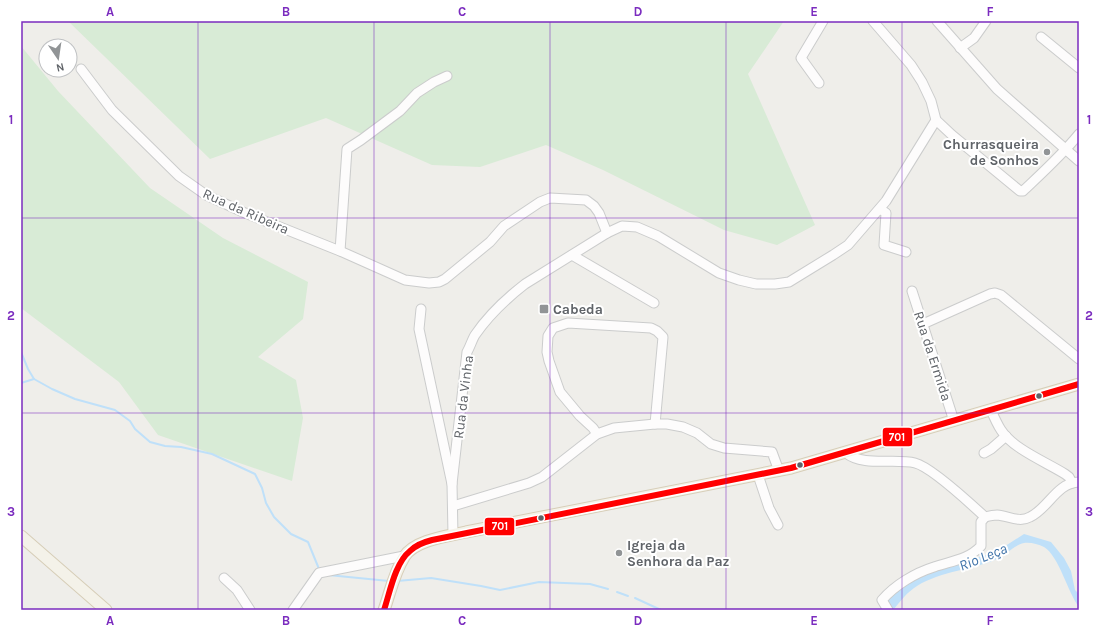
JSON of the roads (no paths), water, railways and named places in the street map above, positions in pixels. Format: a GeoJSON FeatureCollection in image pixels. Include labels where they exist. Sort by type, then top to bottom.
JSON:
{"type":"FeatureCollection","features":[{"type":"Feature","properties":{"kind":"main road"},"geometry":{"type":"LineString","coordinates":[[384,610],[404,556],[412,549],[423,543],[453,535],[779,471],[846,453],[1079,384]]}},
{"type":"Feature","properties":{"kind":"main road"},"geometry":{"type":"LineString","coordinates":[[21,536],[106,610]]}},
{"type":"Feature","properties":{"kind":"street"},"geometry":{"type":"LineString","coordinates":[[819,83],[801,58],[823,21]]}},
{"type":"Feature","properties":{"kind":"street"},"geometry":{"type":"LineString","coordinates":[[873,21],[902,54],[918,76],[932,101],[936,120],[1020,191],[1023,191],[1066,150],[1079,134]]}},
{"type":"Feature","properties":{"kind":"street"},"geometry":{"type":"LineString","coordinates":[[937,21],[996,89],[1079,161]]}},
{"type":"Feature","properties":{"kind":"street"},"geometry":{"type":"LineString","coordinates":[[960,48],[974,38],[986,21]]}},
{"type":"Feature","properties":{"kind":"street"},"geometry":{"type":"LineString","coordinates":[[1041,37],[1079,68]]}},
{"type":"Feature","properties":{"kind":"street","name":"Rua da Ribeira"},"geometry":{"type":"LineString","coordinates":[[81,69],[112,110],[179,176],[195,187],[245,213],[340,251],[405,280],[429,283],[440,282],[490,242],[504,226],[540,202],[550,198],[586,200],[594,206],[599,213],[607,233]]}},
{"type":"Feature","properties":{"kind":"street"},"geometry":{"type":"LineString","coordinates":[[340,251],[347,149],[400,111],[417,93],[447,76]]}},
{"type":"Feature","properties":{"kind":"street","name":"Rua da Vinha"},"geometry":{"type":"LineString","coordinates":[[452,484],[467,352],[474,336],[491,315],[515,292],[607,233],[622,226],[637,227],[658,236],[719,273],[739,280],[756,284],[789,282],[848,245],[880,209],[936,120]]}},
{"type":"Feature","properties":{"kind":"street"},"geometry":{"type":"LineString","coordinates":[[880,209],[886,213],[884,245],[906,252]]}},
{"type":"Feature","properties":{"kind":"street"},"geometry":{"type":"LineString","coordinates":[[572,255],[654,303]]}},
{"type":"Feature","properties":{"kind":"street","name":"Rua da Ermida"},"geometry":{"type":"LineString","coordinates":[[912,291],[954,421]]}},
{"type":"Feature","properties":{"kind":"street"},"geometry":{"type":"LineString","coordinates":[[922,324],[996,293],[1001,295],[1079,359]]}},
{"type":"Feature","properties":{"kind":"street"},"geometry":{"type":"LineString","coordinates":[[421,309],[419,329],[452,484],[453,535]]}},
{"type":"Feature","properties":{"kind":"street"},"geometry":{"type":"LineString","coordinates":[[597,434],[593,428],[576,412],[560,392],[547,352],[548,336],[553,328],[568,323],[651,328],[661,334],[663,337],[655,424]]}},
{"type":"Feature","properties":{"kind":"street"},"geometry":{"type":"LineString","coordinates":[[888,610],[882,600],[889,593],[920,572],[974,554],[981,546],[981,522],[985,517],[997,515],[1023,520],[1031,517],[1039,511],[1056,492],[1064,486],[1075,483],[1065,474],[1032,455],[1006,436],[1000,430],[991,410]]}},
{"type":"Feature","properties":{"kind":"street"},"geometry":{"type":"LineString","coordinates":[[453,506],[529,483],[542,476],[597,434],[614,428],[655,424],[668,424],[683,427],[696,433],[711,444],[724,448],[772,452],[779,471]]}},
{"type":"Feature","properties":{"kind":"street"},"geometry":{"type":"LineString","coordinates":[[984,453],[1006,436]]}},
{"type":"Feature","properties":{"kind":"street"},"geometry":{"type":"LineString","coordinates":[[846,453],[853,458],[859,459],[919,464],[963,497],[985,517]]}},
{"type":"Feature","properties":{"kind":"street"},"geometry":{"type":"LineString","coordinates":[[758,475],[769,508],[778,525]]}},
{"type":"Feature","properties":{"kind":"street"},"geometry":{"type":"LineString","coordinates":[[293,610],[319,573],[404,556]]}},
{"type":"Feature","properties":{"kind":"street"},"geometry":{"type":"LineString","coordinates":[[224,578],[237,590],[250,610]]}},
{"type":"Feature","properties":{"kind":"water","name":"Rio Leça"},"geometry":{"type":"Polygon","coordinates":[[[1024,534],[1051,542],[1064,558],[1071,571],[1075,590],[1079,594],[1079,607],[1054,558],[1044,547],[1026,543],[1020,544],[997,559],[987,563],[926,581],[910,591],[893,610],[879,610],[891,596],[904,585],[923,573],[996,552],[1024,534]]]}},
{"type":"Feature","properties":{"kind":"waterway"},"geometry":{"type":"LineString","coordinates":[[21,352],[34,379],[75,399],[115,410],[130,421],[135,429],[150,442],[212,454],[255,474],[262,488],[266,503],[274,517],[291,534],[308,542],[319,569]]}},
{"type":"Feature","properties":{"kind":"waterway"},"geometry":{"type":"LineString","coordinates":[[21,383],[34,379]]}},
{"type":"Feature","properties":{"kind":"waterway"},"geometry":{"type":"LineString","coordinates":[[328,575],[389,581]]}},
{"type":"Feature","properties":{"kind":"waterway"},"geometry":{"type":"LineString","coordinates":[[397,581],[431,578],[500,590],[539,582],[590,584],[608,589]]}},
{"type":"Feature","properties":{"kind":"waterway"},"geometry":{"type":"LineString","coordinates":[[617,592],[628,596]]}},
{"type":"Feature","properties":{"kind":"waterway"},"geometry":{"type":"LineString","coordinates":[[635,598],[661,610]]}},
{"type":"Feature","properties":{"kind":"place","name":"Churrasqueira de Sonhos"},"geometry":{"type":"Point","coordinates":[1047,152]}},
{"type":"Feature","properties":{"kind":"place","name":"Cabeda"},"geometry":{"type":"Point","coordinates":[544,309]}},
{"type":"Feature","properties":{"kind":"place","name":"Igreja da Senhora da Paz"},"geometry":{"type":"Point","coordinates":[619,553]}}]}
